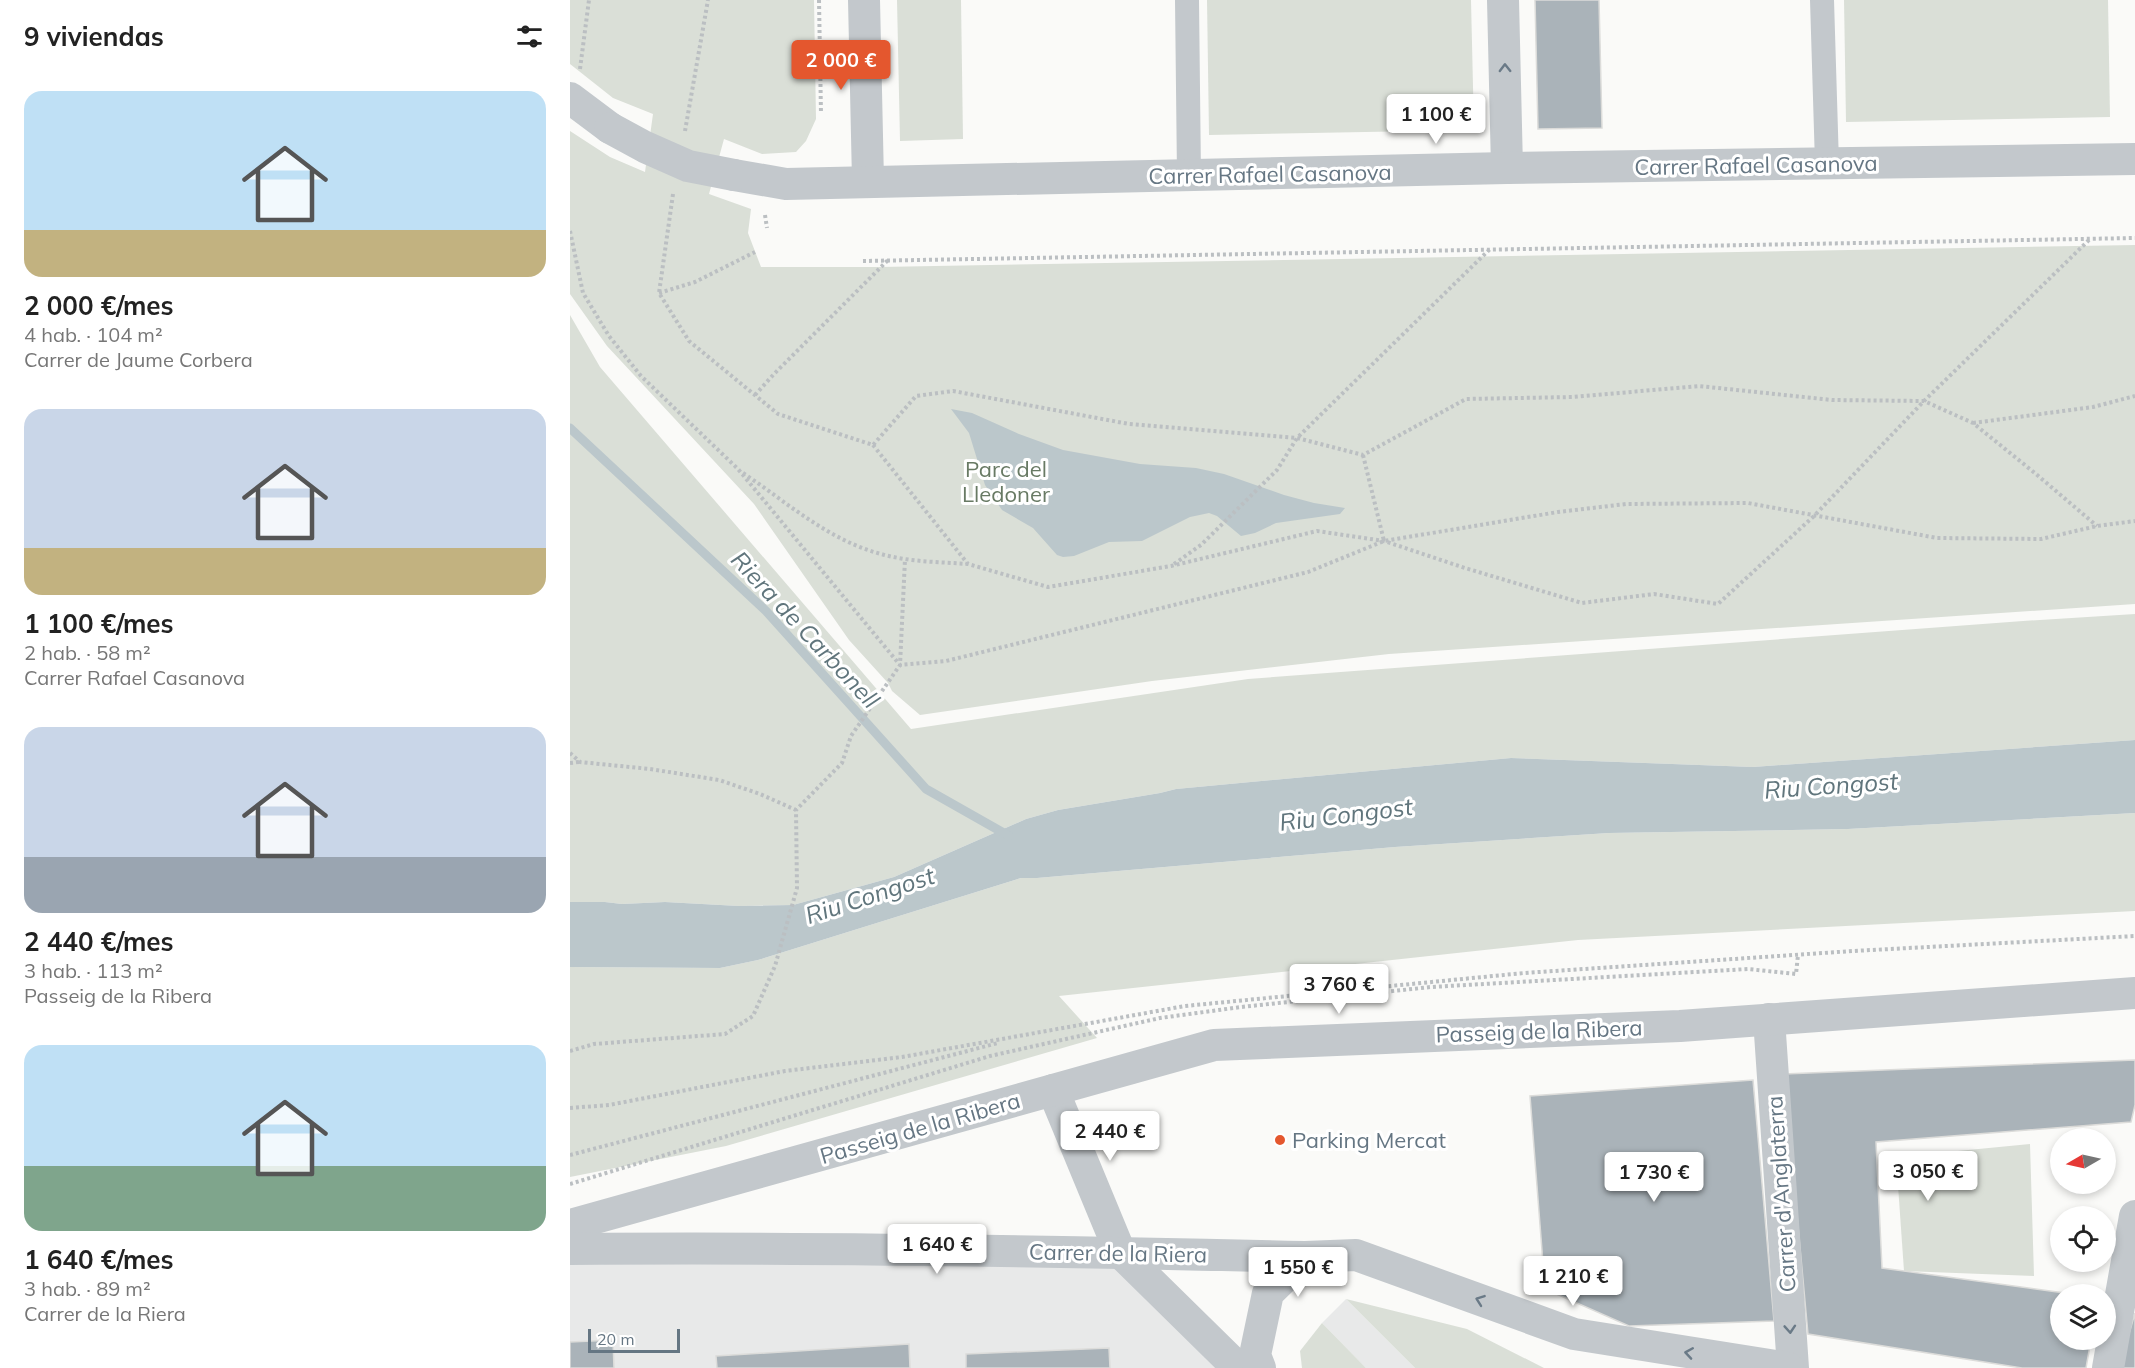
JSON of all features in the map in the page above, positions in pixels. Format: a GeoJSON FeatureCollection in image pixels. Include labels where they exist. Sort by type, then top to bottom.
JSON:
{"type":"FeatureCollection","features":[{"type":"Feature","properties":{"kind":"street"},"geometry":{"type":"LineString","coordinates":[[864,0],[868,181]]}},
{"type":"Feature","properties":{"kind":"street"},"geometry":{"type":"LineString","coordinates":[[1187,0],[1189,176]]}},
{"type":"Feature","properties":{"kind":"street"},"geometry":{"type":"LineString","coordinates":[[1503,0],[1507,168]]}},
{"type":"Feature","properties":{"kind":"street"},"geometry":{"type":"LineString","coordinates":[[1821,0],[1827,164]]}},
{"type":"Feature","properties":{"kind":"street","name":"Carrer Rafael Casanova"},"geometry":{"type":"LineString","coordinates":[[570,99],[610,128],[688,166],[786,184],[1507,168],[2135,159]]}},
{"type":"Feature","properties":{"kind":"street","name":"Passeig de la Ribera"},"geometry":{"type":"LineString","coordinates":[[570,1225],[1214,1045],[1680,1026],[2135,993]]}},
{"type":"Feature","properties":{"kind":"street","name":"Carrer d'Anglaterra"},"geometry":{"type":"LineString","coordinates":[[1768,1019],[1790,1368]]}},
{"type":"Feature","properties":{"kind":"street"},"geometry":{"type":"LineString","coordinates":[[1053,1090],[1120,1252],[1238,1368]]}},
{"type":"Feature","properties":{"kind":"street"},"geometry":{"type":"LineString","coordinates":[[2108,1368],[2135,1216]]}},
{"type":"Feature","properties":{"kind":"street","name":"Carrer de la Riera"},"geometry":{"type":"LineString","coordinates":[[570,1249],[1120,1252],[1305,1257],[1356,1255],[1574,1334],[1790,1368]]}},
{"type":"Feature","properties":{"kind":"street"},"geometry":{"type":"LineString","coordinates":[[1260,1368],[1255,1355],[1269,1293],[1305,1257]]}},
{"type":"Feature","properties":{"kind":"path"},"geometry":{"type":"LineString","coordinates":[[570,99],[579,71],[590,0]]}},
{"type":"Feature","properties":{"kind":"path"},"geometry":{"type":"LineString","coordinates":[[683,141],[708,0]]}},
{"type":"Feature","properties":{"kind":"path"},"geometry":{"type":"LineString","coordinates":[[819,0],[821,114]]}},
{"type":"Feature","properties":{"kind":"path"},"geometry":{"type":"LineString","coordinates":[[674,187],[659,293],[689,341],[778,414],[873,446],[968,564]]}},
{"type":"Feature","properties":{"kind":"path"},"geometry":{"type":"LineString","coordinates":[[765,215],[767,228]]}},
{"type":"Feature","properties":{"kind":"path"},"geometry":{"type":"LineString","coordinates":[[570,231],[583,293],[609,336],[641,376],[738,469],[900,665]]}},
{"type":"Feature","properties":{"kind":"path"},"geometry":{"type":"LineString","coordinates":[[738,469],[811,522],[842,540],[882,555],[968,564],[1048,587],[1171,566],[1317,531],[1384,541],[1582,603],[1654,594],[1718,604],[1814,516],[1924,401],[2091,238]]}},
{"type":"Feature","properties":{"kind":"path"},"geometry":{"type":"LineString","coordinates":[[862,261],[2135,238]]}},
{"type":"Feature","properties":{"kind":"path"},"geometry":{"type":"LineString","coordinates":[[1171,566],[1201,545],[1277,470],[1297,438],[1490,249]]}},
{"type":"Feature","properties":{"kind":"path"},"geometry":{"type":"LineString","coordinates":[[659,293],[695,282],[755,252]]}},
{"type":"Feature","properties":{"kind":"path"},"geometry":{"type":"LineString","coordinates":[[755,395],[890,259]]}},
{"type":"Feature","properties":{"kind":"path"},"geometry":{"type":"LineString","coordinates":[[873,446],[916,396],[953,391],[1129,424],[1297,438],[1363,455],[1466,399],[1573,397],[1699,386],[1832,400],[1924,401],[1973,423],[2097,526]]}},
{"type":"Feature","properties":{"kind":"path"},"geometry":{"type":"LineString","coordinates":[[1973,423],[2093,407],[2135,396]]}},
{"type":"Feature","properties":{"kind":"path"},"geometry":{"type":"LineString","coordinates":[[1363,455],[1384,541]]}},
{"type":"Feature","properties":{"kind":"path"},"geometry":{"type":"LineString","coordinates":[[900,665],[946,661],[1308,572],[1384,541],[1558,512],[1626,504],[1748,503],[1937,538],[2041,539],[2097,526],[2135,521]]}},
{"type":"Feature","properties":{"kind":"path"},"geometry":{"type":"LineString","coordinates":[[570,1051],[594,1044],[725,1034],[753,1016],[775,966],[797,888],[796,810],[842,762],[851,736],[900,665],[905,559]]}},
{"type":"Feature","properties":{"kind":"path"},"geometry":{"type":"LineString","coordinates":[[570,753],[580,762]]}},
{"type":"Feature","properties":{"kind":"path"},"geometry":{"type":"LineString","coordinates":[[570,763],[650,769],[719,780],[760,794],[796,810]]}},
{"type":"Feature","properties":{"kind":"path"},"geometry":{"type":"LineString","coordinates":[[570,1108],[609,1105],[785,1071],[902,1057],[1185,1006],[1524,974],[1853,951],[2135,936]]}},
{"type":"Feature","properties":{"kind":"path"},"geometry":{"type":"LineString","coordinates":[[570,1155],[1034,1033]]}},
{"type":"Feature","properties":{"kind":"shaded area"},"geometry":{"type":"Polygon","coordinates":[[[570,1250],[1120,1252],[1238,1368],[570,1368],[570,1250]]]}},
{"type":"Feature","properties":{"kind":"shaded area"},"geometry":{"type":"Polygon","coordinates":[[[1346,1299],[1415,1368],[1366,1368],[1322,1323],[1346,1299]]]}},
{"type":"Feature","properties":{"kind":"green space","name":"Parc del Lledoner"},"geometry":{"type":"Polygon","coordinates":[[[570,0],[814,0],[816,119],[806,141],[796,152],[762,154],[724,139],[709,194],[751,209],[748,233],[761,267],[880,267],[2135,245],[2135,604],[1389,654],[1152,681],[920,715],[892,691],[888,683],[849,640],[754,504],[607,346],[570,294],[570,131],[610,157],[645,172],[653,114],[613,98],[570,64],[570,0]]]}},
{"type":"Feature","properties":{"kind":"green space"},"geometry":{"type":"Polygon","coordinates":[[[897,0],[961,0],[963,139],[900,141],[897,0]]]}},
{"type":"Feature","properties":{"kind":"green space"},"geometry":{"type":"Polygon","coordinates":[[[1207,0],[1471,0],[1474,130],[1209,135],[1207,0]]]}},
{"type":"Feature","properties":{"kind":"green space"},"geometry":{"type":"Polygon","coordinates":[[[1844,0],[2108,0],[2110,117],[1846,122],[1844,0]]]}},
{"type":"Feature","properties":{"kind":"green space"},"geometry":{"type":"Polygon","coordinates":[[[570,315],[600,367],[911,729],[1248,679],[2135,614],[2135,740],[1753,767],[1511,758],[1176,789],[1058,810],[1026,819],[894,877],[793,905],[570,902],[570,315]]]}},
{"type":"Feature","properties":{"kind":"green space"},"geometry":{"type":"Polygon","coordinates":[[[2135,813],[2135,911],[1578,940],[1059,996],[1097,1038],[726,1146],[570,1177],[570,967],[720,968],[758,960],[1021,878],[1395,847],[1609,833],[1848,829],[2135,813]]]}},
{"type":"Feature","properties":{"kind":"green space"},"geometry":{"type":"Polygon","coordinates":[[[2030,1144],[2034,1276],[1904,1271],[1896,1157],[2030,1144]]]}},
{"type":"Feature","properties":{"kind":"green space"},"geometry":{"type":"Polygon","coordinates":[[[1346,1299],[1467,1329],[1544,1368],[1415,1368],[1346,1299]]]}},
{"type":"Feature","properties":{"kind":"green space"},"geometry":{"type":"Polygon","coordinates":[[[1322,1323],[1366,1368],[1302,1368],[1300,1351],[1322,1323]]]}},
{"type":"Feature","properties":{"kind":"water"},"geometry":{"type":"Polygon","coordinates":[[[951,409],[972,413],[1063,450],[1140,464],[1196,468],[1224,474],[1284,495],[1345,508],[1340,514],[1276,523],[1255,533],[1241,536],[1217,516],[1209,513],[1190,517],[1142,541],[1109,542],[1074,556],[1063,557],[1057,555],[1033,528],[1002,510],[985,485],[969,433],[951,409]]]}},
{"type":"Feature","properties":{"kind":"water","name":"Riu Congost"},"geometry":{"type":"Polygon","coordinates":[[[2135,740],[2135,813],[1848,829],[1609,833],[1395,847],[1021,878],[758,960],[720,968],[570,967],[570,902],[793,905],[894,877],[1026,819],[1058,810],[1176,789],[1511,758],[1753,767],[2135,740]]]}},
{"type":"Feature","properties":{"kind":"building"},"geometry":{"type":"Polygon","coordinates":[[[1535,0],[1599,0],[1602,128],[1538,129],[1535,0]]]}},
{"type":"Feature","properties":{"kind":"building"},"geometry":{"type":"Polygon","coordinates":[[[2135,1060],[2135,1105],[2131,1122],[1876,1142],[1882,1268],[2050,1291],[2050,1350],[2089,1350],[2086,1368],[2022,1368],[1808,1334],[1784,1074],[2135,1060]]]}},
{"type":"Feature","properties":{"kind":"building"},"geometry":{"type":"Polygon","coordinates":[[[1753,1080],[1774,1321],[1629,1326],[1545,1289],[1530,1096],[1753,1080]]]}},
{"type":"Feature","properties":{"kind":"building"},"geometry":{"type":"Polygon","coordinates":[[[2135,1313],[2135,1368],[2119,1368],[2135,1313]]]}},
{"type":"Feature","properties":{"kind":"building"},"geometry":{"type":"Polygon","coordinates":[[[613,1340],[614,1368],[570,1368],[570,1342],[613,1340]]]}},
{"type":"Feature","properties":{"kind":"building"},"geometry":{"type":"Polygon","coordinates":[[[909,1344],[910,1368],[717,1368],[716,1356],[909,1344]]]}},
{"type":"Feature","properties":{"kind":"building"},"geometry":{"type":"Polygon","coordinates":[[[1109,1348],[1110,1368],[966,1368],[966,1354],[1109,1348]]]}},
{"type":"Feature","properties":{"kind":"waterway","name":"Riera de Carbonell"},"geometry":{"type":"LineString","coordinates":[[570,428],[766,611],[926,789],[1009,836]]}},
{"type":"Feature","properties":{"kind":"place","name":"Parking Mercat"},"geometry":{"type":"Point","coordinates":[1280,1140]}}]}
